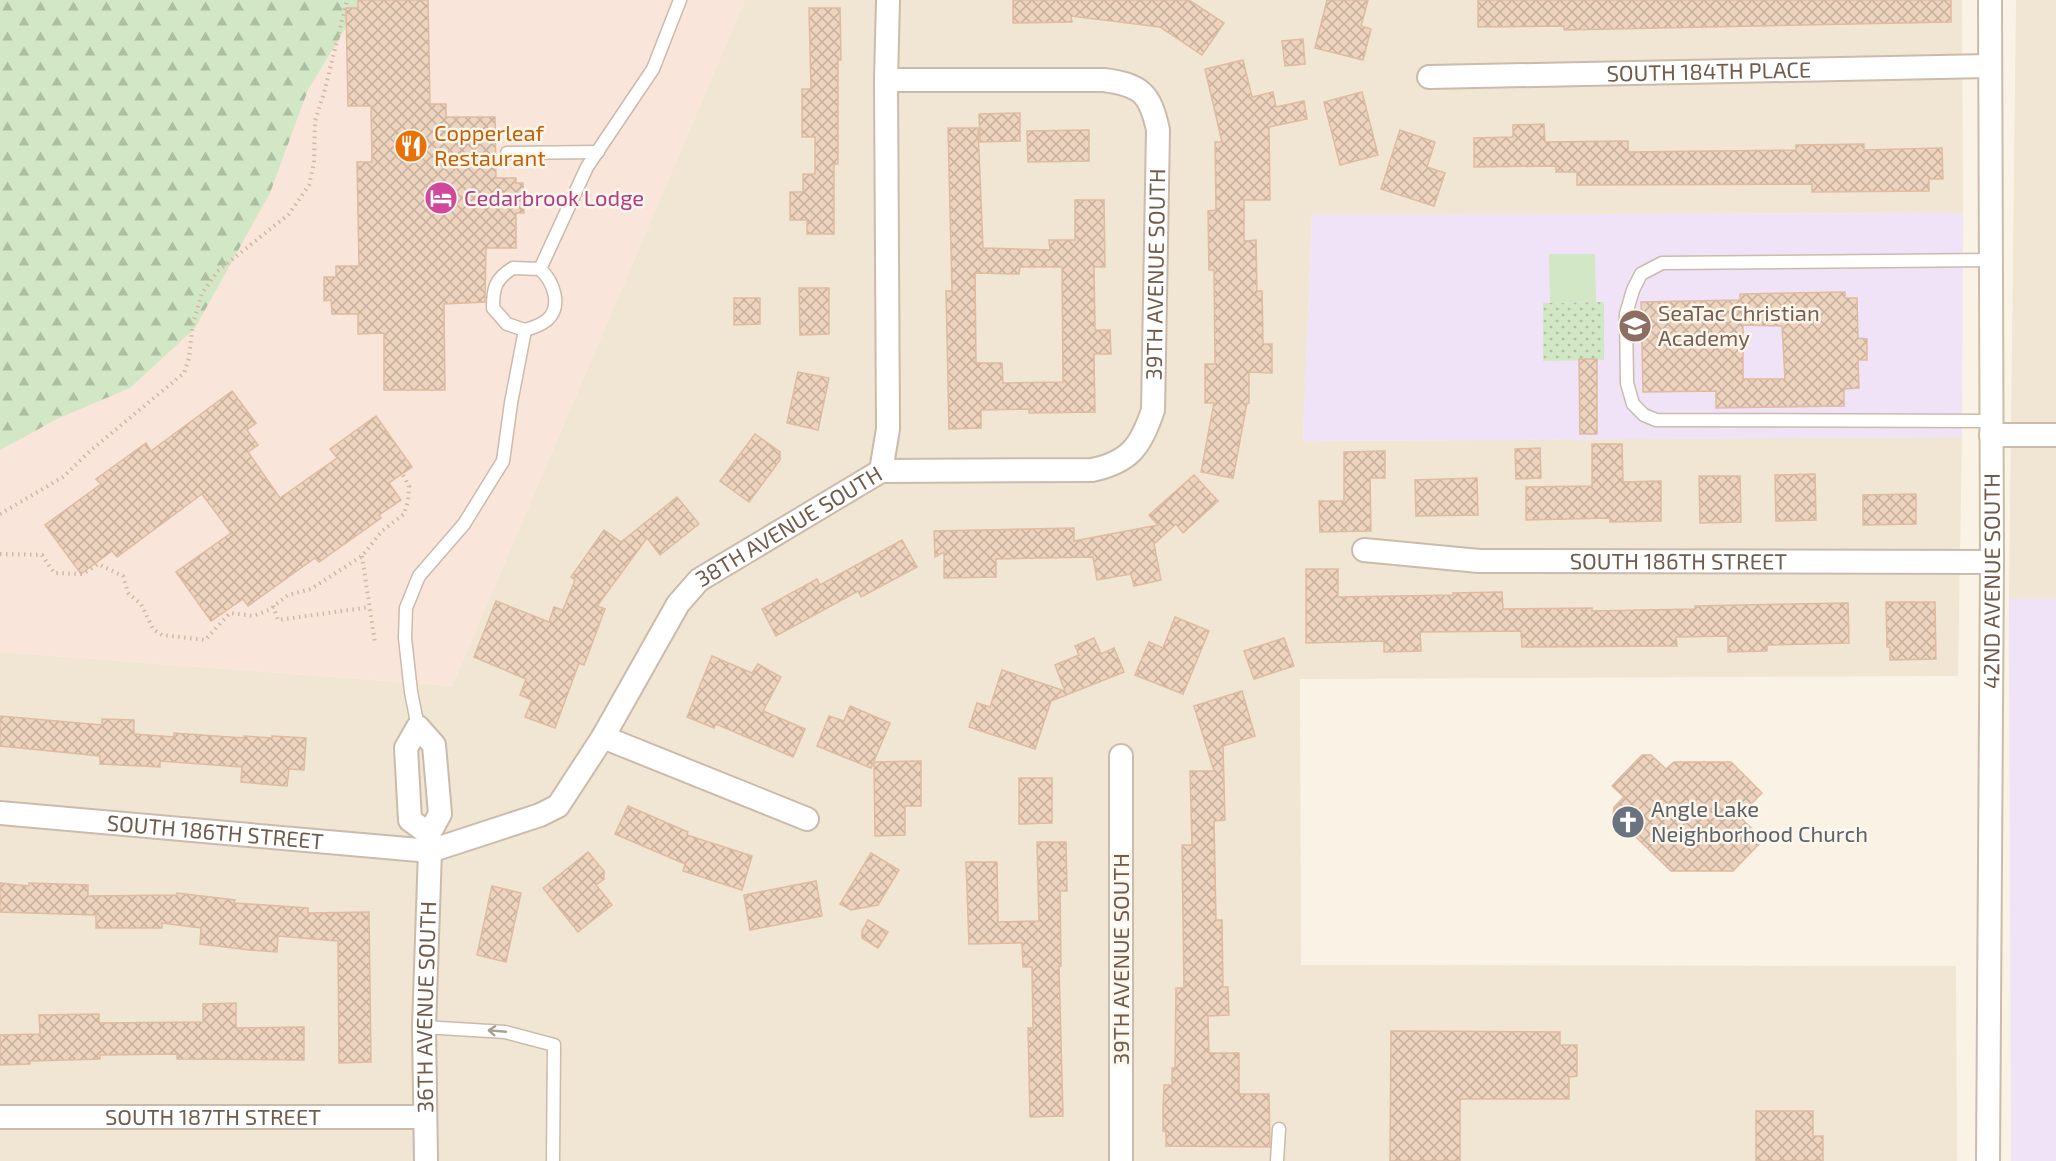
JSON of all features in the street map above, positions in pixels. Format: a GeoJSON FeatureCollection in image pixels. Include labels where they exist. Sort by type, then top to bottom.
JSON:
{"type":"FeatureCollection","features":[{"type":"Feature","properties":{"kind":"street","name":"38TH AVENUE SOUTH"},"geometry":{"type":"LineString","coordinates":[[429,843],[540,815],[558,806],[603,737],[678,604],[699,580],[881,471],[888,429],[886,80],[888,0]]}},
{"type":"Feature","properties":{"kind":"street","name":"42ND AVENUE SOUTH"},"geometry":{"type":"LineString","coordinates":[[1988,1161],[1992,562],[1990,0]]}},
{"type":"Feature","properties":{"kind":"street","name":"SOUTH 184TH PLACE"},"geometry":{"type":"LineString","coordinates":[[1429,77],[1989,66]]}},
{"type":"Feature","properties":{"kind":"street","name":"39TH AVENUE SOUTH"},"geometry":{"type":"LineString","coordinates":[[881,471],[1092,470],[1113,466],[1128,455],[1145,433],[1153,410],[1158,130],[1153,108],[1140,90],[1122,82],[1104,80],[886,80]]}},
{"type":"Feature","properties":{"kind":"street"},"geometry":{"type":"LineString","coordinates":[[1991,428],[2056,435]]}},
{"type":"Feature","properties":{"kind":"street","name":"SOUTH 186TH STREET"},"geometry":{"type":"LineString","coordinates":[[1364,550],[1479,561],[1992,562]]}},
{"type":"Feature","properties":{"kind":"street"},"geometry":{"type":"LineString","coordinates":[[418,727],[406,748],[410,820],[429,843]]}},
{"type":"Feature","properties":{"kind":"street","name":"36TH AVENUE SOUTH"},"geometry":{"type":"LineString","coordinates":[[418,727],[434,746],[440,814],[429,843],[424,1027],[426,1161]]}},
{"type":"Feature","properties":{"kind":"street"},"geometry":{"type":"LineString","coordinates":[[603,737],[807,819]]}},
{"type":"Feature","properties":{"kind":"street","name":"39TH AVENUE SOUTH"},"geometry":{"type":"LineString","coordinates":[[1121,756],[1121,1161]]}},
{"type":"Feature","properties":{"kind":"street","name":"SOUTH 186TH STREET"},"geometry":{"type":"LineString","coordinates":[[0,813],[429,843]]}},
{"type":"Feature","properties":{"kind":"street","name":"SOUTH 187TH STREET"},"geometry":{"type":"LineString","coordinates":[[0,1117],[425,1117]]}},
{"type":"Feature","properties":{"kind":"lane"},"geometry":{"type":"LineString","coordinates":[[540,269],[587,167],[653,69],[680,0]]}},
{"type":"Feature","properties":{"kind":"lane"},"geometry":{"type":"LineString","coordinates":[[507,153],[598,152]]}},
{"type":"Feature","properties":{"kind":"lane"},"geometry":{"type":"LineString","coordinates":[[1990,260],[1662,263],[1641,274],[1633,290],[1626,314],[1627,383],[1633,404],[1644,415],[1656,420],[1991,428]]}},
{"type":"Feature","properties":{"kind":"lane"},"geometry":{"type":"LineString","coordinates":[[513,268],[540,269],[555,289],[554,307],[548,319],[525,330],[507,324],[493,308],[493,291],[502,275],[513,268]]}},
{"type":"Feature","properties":{"kind":"lane"},"geometry":{"type":"LineString","coordinates":[[418,727],[411,692],[405,638],[406,608],[419,576],[464,524],[503,461],[525,330]]}},
{"type":"Feature","properties":{"kind":"lane"},"geometry":{"type":"LineString","coordinates":[[424,1027],[505,1032],[554,1045],[553,1161]]}},
{"type":"Feature","properties":{"kind":"lane"},"geometry":{"type":"LineString","coordinates":[[1277,1161],[1279,1129]]}},
{"type":"Feature","properties":{"kind":"path"},"geometry":{"type":"LineString","coordinates":[[0,514],[63,477],[90,451],[184,373],[189,358],[193,323],[202,293],[218,272],[289,214],[309,185],[314,163],[315,121],[330,72],[347,0]]}},
{"type":"Feature","properties":{"kind":"path"},"geometry":{"type":"LineString","coordinates":[[0,555],[42,555],[54,573],[83,574],[98,564],[123,576],[128,593],[141,604],[153,629],[162,635],[205,640],[230,613],[253,616],[288,595],[310,589],[362,556],[382,531],[404,514],[409,486],[404,475]]}},
{"type":"Feature","properties":{"kind":"path"},"geometry":{"type":"LineString","coordinates":[[362,556],[375,643]]}},
{"type":"Feature","properties":{"kind":"path"},"geometry":{"type":"LineString","coordinates":[[273,606],[278,620],[370,607]]}},
{"type":"Feature","properties":{"kind":"shaded area"},"geometry":{"type":"Polygon","coordinates":[[[380,0],[745,0],[452,686],[0,652],[0,450],[59,418],[270,193],[308,90],[347,26],[380,0]]]}},
{"type":"Feature","properties":{"kind":"shaded area"},"geometry":{"type":"Polygon","coordinates":[[[745,0],[1962,0],[1963,213],[1312,215],[1303,441],[1962,437],[1958,676],[1300,679],[1301,965],[1956,966],[1957,1161],[0,1161],[0,652],[452,686],[745,0]]]}},
{"type":"Feature","properties":{"kind":"shaded area"},"geometry":{"type":"Polygon","coordinates":[[[2016,0],[2056,0],[2056,599],[2009,599],[2016,0]]]}},
{"type":"Feature","properties":{"kind":"shaded area","name":"SeaTac Christian Academy"},"geometry":{"type":"Polygon","coordinates":[[[1963,213],[1962,437],[1303,441],[1312,215],[1963,213]]]}},
{"type":"Feature","properties":{"kind":"shaded area"},"geometry":{"type":"Polygon","coordinates":[[[2009,599],[2056,599],[2056,1161],[2011,1161],[2009,599]]]}},
{"type":"Feature","properties":{"kind":"green space"},"geometry":{"type":"Polygon","coordinates":[[[0,0],[380,0],[347,26],[308,90],[270,193],[195,328],[130,388],[59,418],[0,450],[0,0]]]}},
{"type":"Feature","properties":{"kind":"green space"},"geometry":{"type":"Polygon","coordinates":[[[1549,254],[1595,254],[1596,302],[1550,303],[1549,254]]]}},
{"type":"Feature","properties":{"kind":"green space"},"geometry":{"type":"Polygon","coordinates":[[[1604,302],[1604,360],[1543,361],[1543,303],[1604,302]]]}},
{"type":"Feature","properties":{"kind":"building","name":"Cedarbrook Lodge"},"geometry":{"type":"Polygon","coordinates":[[[358,0],[428,0],[430,104],[446,104],[446,117],[495,117],[496,178],[516,178],[516,183],[523,183],[524,213],[516,213],[516,248],[486,248],[485,302],[444,304],[445,390],[384,390],[384,333],[358,334],[358,314],[332,314],[331,300],[324,301],[324,277],[336,277],[336,266],[359,266],[357,162],[372,162],[371,106],[348,106],[346,8],[358,8],[358,0]]]}},
{"type":"Feature","properties":{"kind":"building"},"geometry":{"type":"Polygon","coordinates":[[[1013,0],[1189,0],[1224,23],[1202,55],[1160,27],[1071,16],[1072,22],[1013,23],[1013,0]]]}},
{"type":"Feature","properties":{"kind":"building"},"geometry":{"type":"Polygon","coordinates":[[[1327,0],[1368,0],[1361,26],[1371,29],[1363,60],[1315,48],[1327,0]]]}},
{"type":"Feature","properties":{"kind":"building"},"geometry":{"type":"Polygon","coordinates":[[[1478,0],[1951,0],[1951,22],[1564,30],[1564,26],[1478,27],[1478,0]]]}},
{"type":"Feature","properties":{"kind":"building"},"geometry":{"type":"Polygon","coordinates":[[[809,8],[840,8],[841,60],[838,60],[838,164],[834,164],[834,234],[807,234],[807,220],[790,220],[790,192],[803,192],[803,174],[815,174],[815,137],[802,137],[802,89],[811,89],[809,8]]]}},
{"type":"Feature","properties":{"kind":"building"},"geometry":{"type":"Polygon","coordinates":[[[1303,39],[1305,64],[1285,66],[1282,41],[1303,39]]]}},
{"type":"Feature","properties":{"kind":"building"},"geometry":{"type":"Polygon","coordinates":[[[1243,60],[1252,97],[1273,92],[1276,107],[1304,101],[1307,119],[1269,127],[1270,200],[1244,200],[1244,241],[1256,240],[1257,291],[1262,291],[1263,344],[1272,344],[1272,373],[1249,372],[1249,403],[1247,403],[1233,478],[1201,472],[1214,403],[1205,403],[1205,364],[1215,364],[1214,270],[1209,270],[1208,211],[1216,210],[1215,142],[1222,142],[1205,69],[1243,60]]]}},
{"type":"Feature","properties":{"kind":"building"},"geometry":{"type":"Polygon","coordinates":[[[1362,92],[1378,155],[1340,165],[1324,102],[1362,92]]]}},
{"type":"Feature","properties":{"kind":"building"},"geometry":{"type":"Polygon","coordinates":[[[1020,113],[1020,141],[980,142],[979,114],[1020,113]]]}},
{"type":"Feature","properties":{"kind":"building"},"geometry":{"type":"Polygon","coordinates":[[[1544,124],[1545,142],[1628,141],[1628,152],[1796,150],[1796,145],[1864,144],[1864,150],[1942,148],[1943,179],[1929,179],[1929,191],[1812,192],[1812,184],[1577,185],[1577,172],[1556,172],[1556,166],[1474,167],[1474,138],[1513,137],[1513,125],[1544,124]]]}},
{"type":"Feature","properties":{"kind":"building"},"geometry":{"type":"Polygon","coordinates":[[[948,128],[978,128],[983,248],[1050,250],[1049,240],[1075,240],[1075,200],[1104,200],[1105,267],[1094,267],[1095,330],[1110,330],[1111,354],[1094,354],[1095,412],[1029,413],[1029,409],[981,410],[981,428],[949,429],[946,291],[952,291],[948,128]],[[1020,267],[1019,274],[975,273],[976,363],[1002,363],[1003,383],[1063,382],[1062,267],[1020,267]]]}},
{"type":"Feature","properties":{"kind":"building"},"geometry":{"type":"Polygon","coordinates":[[[1089,130],[1089,161],[1028,162],[1027,131],[1089,130]]]}},
{"type":"Feature","properties":{"kind":"building"},"geometry":{"type":"Polygon","coordinates":[[[1400,130],[1435,142],[1427,167],[1445,173],[1434,206],[1381,189],[1400,130]]]}},
{"type":"Feature","properties":{"kind":"building"},"geometry":{"type":"Polygon","coordinates":[[[799,288],[829,288],[829,334],[800,335],[799,288]]]}},
{"type":"Feature","properties":{"kind":"building"},"geometry":{"type":"Polygon","coordinates":[[[1845,292],[1845,298],[1857,298],[1858,338],[1867,339],[1867,360],[1858,360],[1859,388],[1844,389],[1844,406],[1716,408],[1716,391],[1643,392],[1641,302],[1740,300],[1740,294],[1845,292]],[[1743,325],[1743,379],[1785,379],[1782,326],[1743,325]]]}},
{"type":"Feature","properties":{"kind":"building"},"geometry":{"type":"Polygon","coordinates":[[[734,298],[760,298],[760,324],[734,325],[734,298]]]}},
{"type":"Feature","properties":{"kind":"building"},"geometry":{"type":"Polygon","coordinates":[[[1579,359],[1597,359],[1597,434],[1580,434],[1579,359]]]}},
{"type":"Feature","properties":{"kind":"building"},"geometry":{"type":"Polygon","coordinates":[[[798,372],[829,378],[818,430],[787,423],[798,372]]]}},
{"type":"Feature","properties":{"kind":"building"},"geometry":{"type":"Polygon","coordinates":[[[232,391],[256,423],[247,430],[258,445],[248,452],[280,498],[337,458],[330,449],[376,416],[412,467],[389,483],[401,500],[379,515],[381,518],[319,562],[315,558],[248,606],[243,599],[211,621],[176,572],[231,533],[202,494],[117,557],[112,551],[81,574],[45,525],[101,484],[96,479],[146,443],[151,451],[232,391]]]}},
{"type":"Feature","properties":{"kind":"building"},"geometry":{"type":"Polygon","coordinates":[[[755,434],[780,452],[780,460],[749,502],[720,481],[755,434]]]}},
{"type":"Feature","properties":{"kind":"building"},"geometry":{"type":"Polygon","coordinates":[[[1592,444],[1622,444],[1623,482],[1661,481],[1661,521],[1610,522],[1610,518],[1526,520],[1526,487],[1592,486],[1592,444]]]}},
{"type":"Feature","properties":{"kind":"building"},"geometry":{"type":"Polygon","coordinates":[[[1540,448],[1541,478],[1516,479],[1515,449],[1540,448]]]}},
{"type":"Feature","properties":{"kind":"building"},"geometry":{"type":"Polygon","coordinates":[[[1385,451],[1385,478],[1370,478],[1371,531],[1320,532],[1319,501],[1344,501],[1344,452],[1385,451]]]}},
{"type":"Feature","properties":{"kind":"building"},"geometry":{"type":"Polygon","coordinates":[[[1815,474],[1816,520],[1776,521],[1775,475],[1815,474]]]}},
{"type":"Feature","properties":{"kind":"building"},"geometry":{"type":"Polygon","coordinates":[[[1194,475],[1218,501],[1183,533],[1176,524],[1154,544],[1161,580],[1134,586],[1131,574],[1097,580],[1093,557],[996,559],[996,577],[944,578],[944,552],[935,557],[934,531],[1074,528],[1074,541],[1158,525],[1149,515],[1194,475]]]}},
{"type":"Feature","properties":{"kind":"building"},"geometry":{"type":"Polygon","coordinates":[[[1699,476],[1740,476],[1741,522],[1700,523],[1699,476]]]}},
{"type":"Feature","properties":{"kind":"building"},"geometry":{"type":"Polygon","coordinates":[[[1477,478],[1478,515],[1416,516],[1415,480],[1477,478]]]}},
{"type":"Feature","properties":{"kind":"building"},"geometry":{"type":"Polygon","coordinates":[[[1916,494],[1916,524],[1863,525],[1863,495],[1916,494]]]}},
{"type":"Feature","properties":{"kind":"building"},"geometry":{"type":"Polygon","coordinates":[[[677,497],[699,524],[660,555],[647,538],[597,606],[605,609],[584,665],[579,663],[555,728],[525,717],[532,700],[520,695],[526,679],[474,657],[496,601],[549,622],[554,607],[563,610],[575,580],[571,577],[604,530],[621,542],[677,497]]]}},
{"type":"Feature","properties":{"kind":"building"},"geometry":{"type":"Polygon","coordinates":[[[902,540],[917,567],[861,597],[858,591],[776,636],[762,609],[817,579],[820,585],[902,540]]]}},
{"type":"Feature","properties":{"kind":"building"},"geometry":{"type":"Polygon","coordinates":[[[1306,569],[1338,569],[1338,597],[1502,592],[1503,609],[1592,608],[1592,611],[1848,603],[1849,643],[1767,645],[1767,651],[1728,652],[1728,636],[1676,637],[1677,646],[1522,647],[1521,631],[1420,632],[1421,651],[1384,652],[1384,641],[1306,643],[1306,569]]]}},
{"type":"Feature","properties":{"kind":"building"},"geometry":{"type":"Polygon","coordinates":[[[1886,602],[1935,602],[1936,659],[1890,660],[1890,647],[1887,647],[1886,602]]]}},
{"type":"Feature","properties":{"kind":"building"},"geometry":{"type":"Polygon","coordinates":[[[1175,617],[1209,631],[1183,694],[1135,675],[1149,642],[1163,648],[1175,617]]]}},
{"type":"Feature","properties":{"kind":"building"},"geometry":{"type":"Polygon","coordinates":[[[1094,638],[1101,654],[1114,648],[1124,672],[1051,701],[1035,749],[969,727],[977,703],[990,707],[1002,670],[1065,691],[1055,665],[1079,655],[1075,646],[1094,638]]]}},
{"type":"Feature","properties":{"kind":"building"},"geometry":{"type":"Polygon","coordinates":[[[1284,638],[1294,666],[1254,679],[1244,651],[1284,638]]]}},
{"type":"Feature","properties":{"kind":"building"},"geometry":{"type":"Polygon","coordinates":[[[712,656],[752,673],[758,664],[781,677],[763,711],[805,729],[793,757],[716,724],[714,728],[687,717],[712,656]]]}},
{"type":"Feature","properties":{"kind":"building"},"geometry":{"type":"Polygon","coordinates":[[[1242,691],[1255,736],[1223,746],[1225,820],[1214,821],[1216,920],[1222,920],[1223,987],[1228,987],[1229,1015],[1208,1016],[1209,1053],[1239,1053],[1239,1094],[1269,1094],[1270,1147],[1166,1146],[1166,1132],[1163,1131],[1164,1085],[1172,1085],[1172,1068],[1175,1068],[1176,988],[1184,988],[1182,845],[1192,845],[1190,771],[1214,771],[1194,706],[1242,691]]]}},
{"type":"Feature","properties":{"kind":"building"},"geometry":{"type":"Polygon","coordinates":[[[850,706],[890,723],[871,768],[817,746],[829,716],[844,721],[850,706]]]}},
{"type":"Feature","properties":{"kind":"building"},"geometry":{"type":"Polygon","coordinates":[[[0,716],[102,725],[102,719],[134,720],[134,734],[174,737],[174,733],[244,738],[244,736],[272,738],[272,736],[306,738],[304,770],[289,769],[287,786],[241,782],[242,767],[160,761],[160,767],[100,764],[100,756],[0,746],[0,716]]]}},
{"type":"Feature","properties":{"kind":"building"},"geometry":{"type":"Polygon","coordinates":[[[1642,755],[1651,755],[1666,769],[1674,762],[1731,762],[1762,793],[1739,816],[1763,840],[1733,871],[1671,871],[1613,815],[1614,807],[1624,797],[1612,786],[1642,755]]]}},
{"type":"Feature","properties":{"kind":"building"},"geometry":{"type":"Polygon","coordinates":[[[921,761],[921,806],[905,806],[905,835],[875,836],[874,762],[921,761]]]}},
{"type":"Feature","properties":{"kind":"building"},"geometry":{"type":"Polygon","coordinates":[[[1019,778],[1052,778],[1052,823],[1019,824],[1019,778]]]}},
{"type":"Feature","properties":{"kind":"building"},"geometry":{"type":"Polygon","coordinates":[[[628,806],[688,832],[687,835],[752,856],[742,890],[683,871],[685,864],[615,834],[628,806]]]}},
{"type":"Feature","properties":{"kind":"building"},"geometry":{"type":"Polygon","coordinates":[[[1037,842],[1066,842],[1067,891],[1060,891],[1061,966],[1059,966],[1063,1116],[1030,1117],[1028,1028],[1033,1028],[1032,967],[1023,967],[1022,943],[969,944],[966,862],[997,862],[998,922],[1039,921],[1037,842]]]}},
{"type":"Feature","properties":{"kind":"building"},"geometry":{"type":"Polygon","coordinates":[[[588,852],[604,871],[604,879],[596,885],[612,905],[578,932],[543,888],[588,852]]]}},
{"type":"Feature","properties":{"kind":"building"},"geometry":{"type":"Polygon","coordinates":[[[871,853],[899,870],[878,905],[851,910],[840,904],[871,853]]]}},
{"type":"Feature","properties":{"kind":"building"},"geometry":{"type":"Polygon","coordinates":[[[816,881],[822,916],[750,930],[744,895],[816,881]]]}},
{"type":"Feature","properties":{"kind":"building"},"geometry":{"type":"Polygon","coordinates":[[[0,883],[29,886],[29,883],[88,885],[88,896],[177,895],[177,893],[235,900],[234,903],[308,908],[308,913],[369,912],[371,1062],[339,1063],[338,941],[278,936],[277,952],[250,950],[200,944],[201,928],[162,923],[162,928],[96,928],[96,915],[0,912],[0,883]]]}},
{"type":"Feature","properties":{"kind":"building"},"geometry":{"type":"Polygon","coordinates":[[[492,886],[521,893],[506,962],[477,955],[492,886]]]}},
{"type":"Feature","properties":{"kind":"building"},"geometry":{"type":"Polygon","coordinates":[[[868,920],[888,932],[878,948],[862,938],[862,931],[868,920]]]}},
{"type":"Feature","properties":{"kind":"building"},"geometry":{"type":"Polygon","coordinates":[[[236,1003],[236,1028],[304,1027],[304,1060],[177,1059],[177,1054],[100,1055],[100,1059],[30,1061],[30,1064],[0,1065],[0,1035],[40,1034],[39,1015],[99,1014],[99,1023],[203,1022],[203,1004],[236,1003]]]}},
{"type":"Feature","properties":{"kind":"building"},"geometry":{"type":"Polygon","coordinates":[[[1391,1031],[1560,1032],[1560,1045],[1577,1045],[1577,1076],[1569,1077],[1569,1099],[1460,1099],[1460,1161],[1390,1161],[1391,1031]]]}},
{"type":"Feature","properties":{"kind":"building"},"geometry":{"type":"Polygon","coordinates":[[[1756,1111],[1813,1111],[1813,1136],[1823,1136],[1823,1161],[1756,1161],[1756,1111]]]}},
{"type":"Feature","properties":{"kind":"place","name":"Copperleaf Restaurant"},"geometry":{"type":"Point","coordinates":[411,146]}},
{"type":"Feature","properties":{"kind":"place","name":"Cedarbrook Lodge"},"geometry":{"type":"Point","coordinates":[441,198]}},
{"type":"Feature","properties":{"kind":"place","name":"SeaTac Christian Academy"},"geometry":{"type":"Point","coordinates":[1635,326]}},
{"type":"Feature","properties":{"kind":"place","name":"Angle Lake Neighborhood Church"},"geometry":{"type":"Point","coordinates":[1628,822]}}]}
